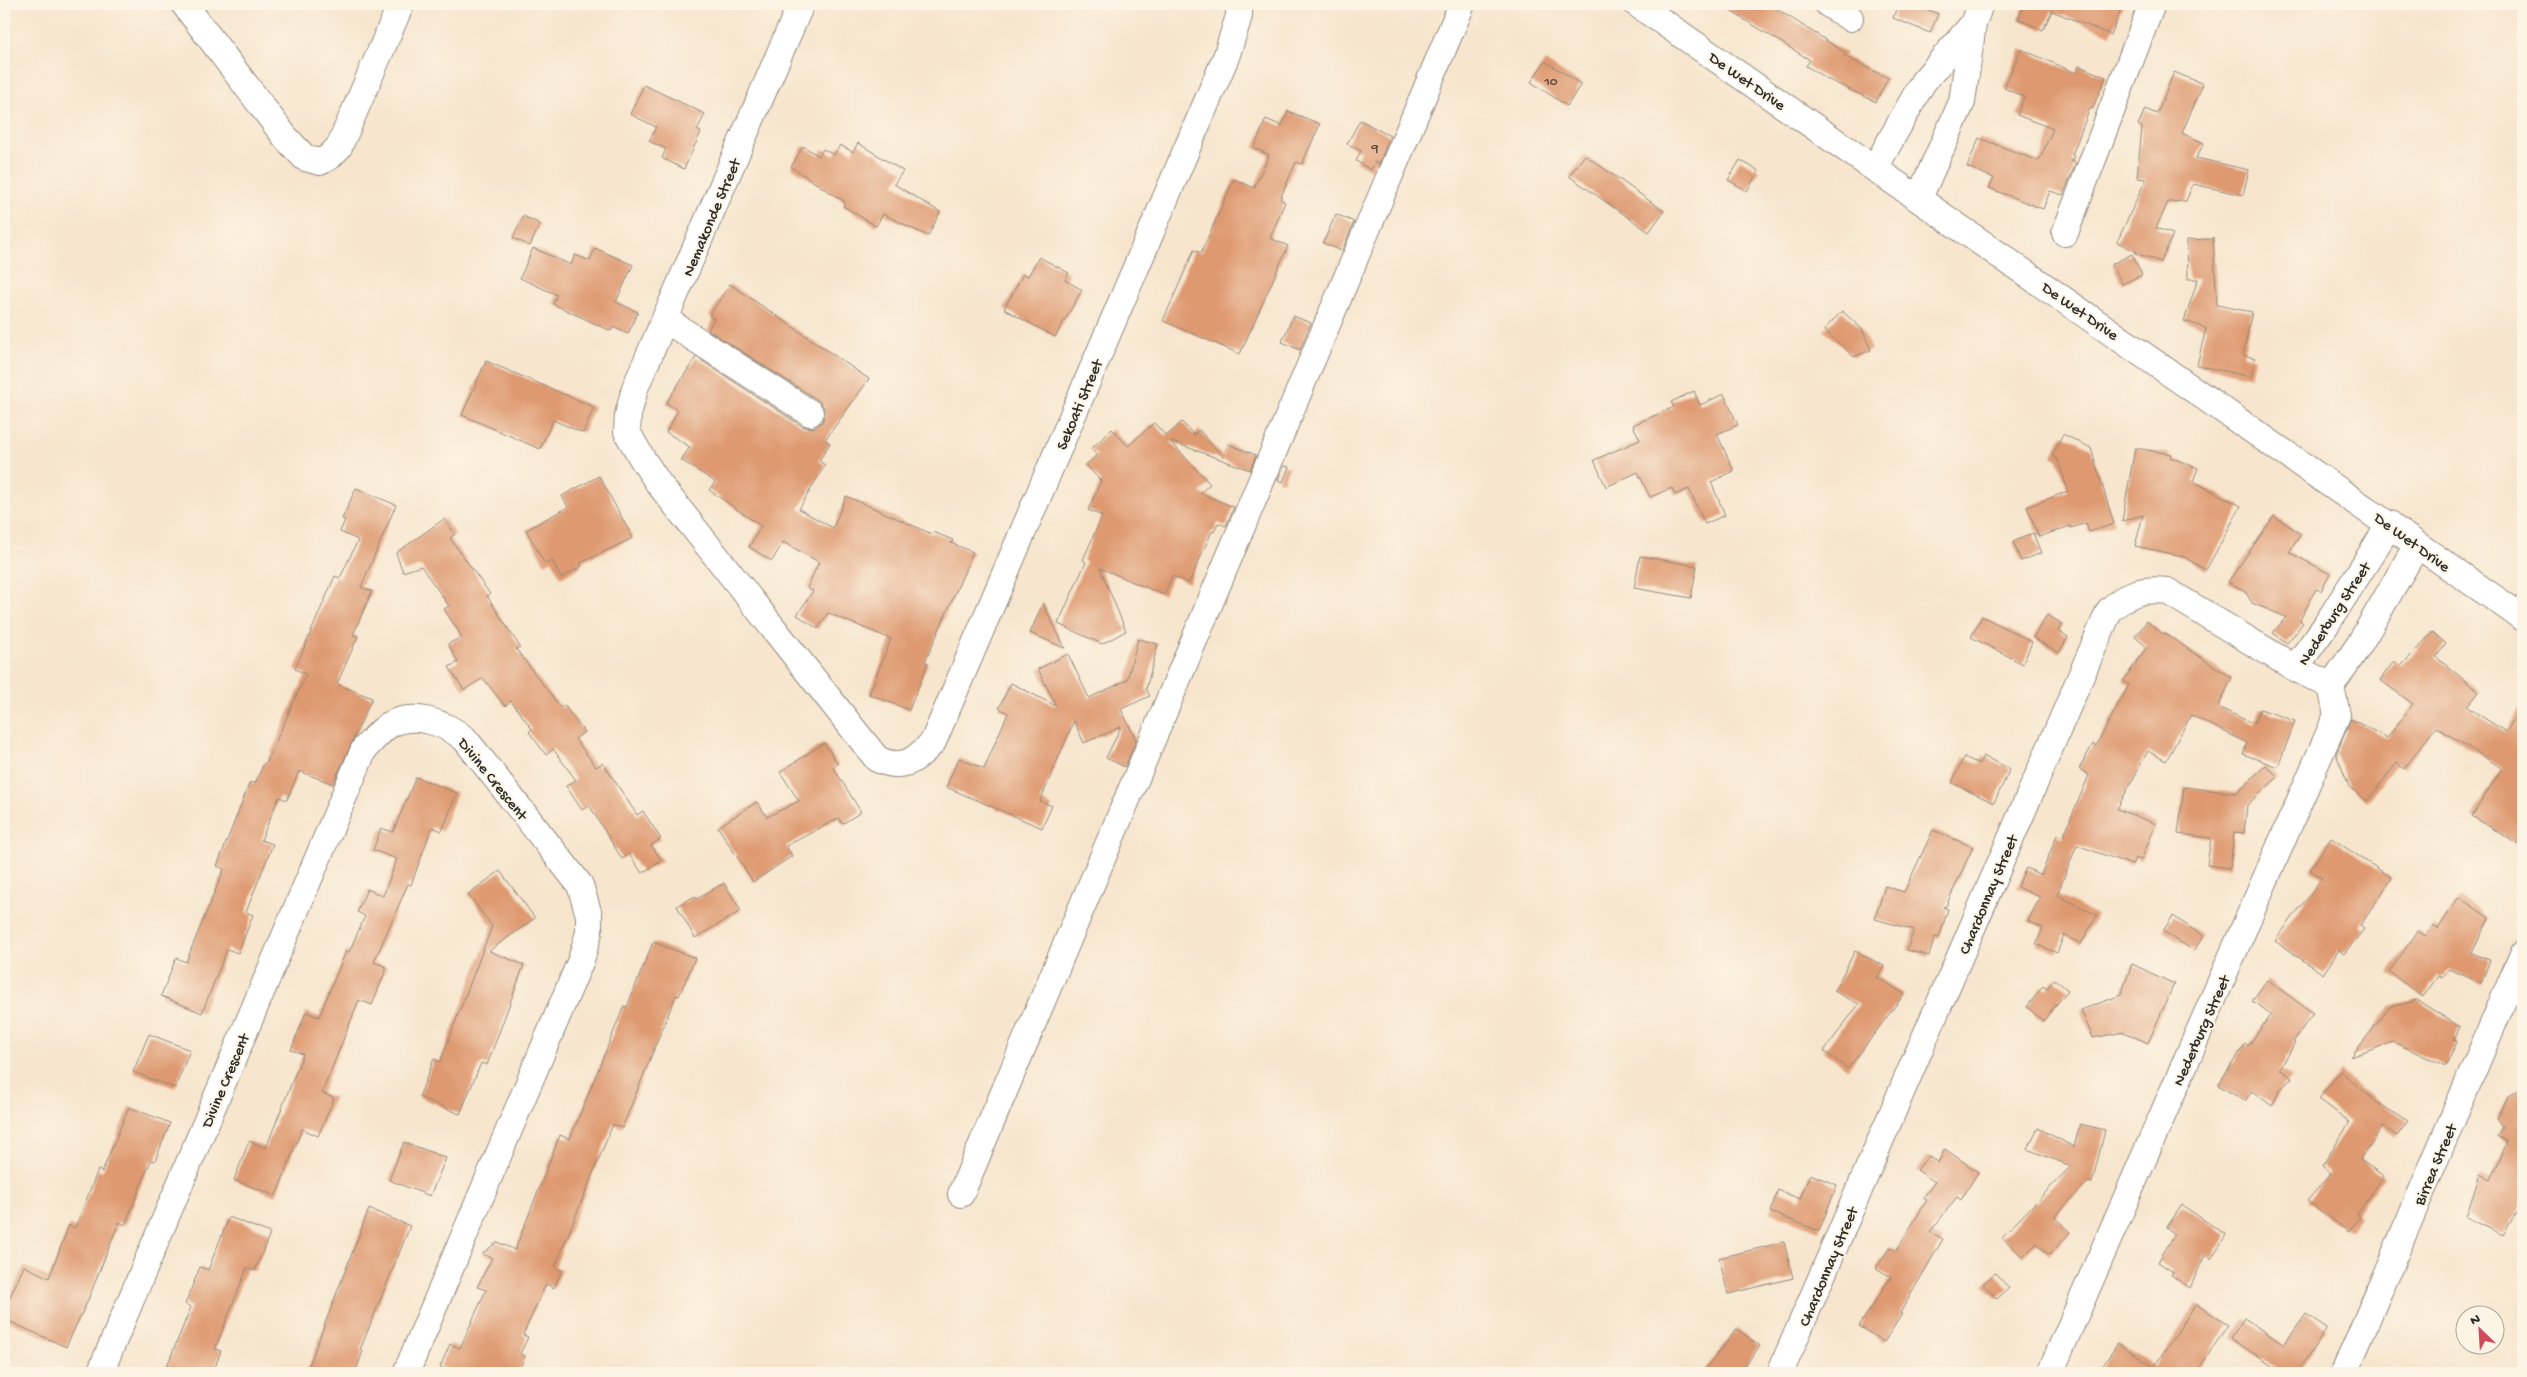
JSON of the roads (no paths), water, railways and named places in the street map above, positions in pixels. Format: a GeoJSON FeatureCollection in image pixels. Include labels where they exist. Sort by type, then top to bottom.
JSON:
{"type":"FeatureCollection","features":[{"type":"Feature","properties":{"kind":"street"},"geometry":{"type":"LineString","coordinates":[[189,6],[286,138],[305,158],[320,162],[329,157],[339,147],[401,4]]}},
{"type":"Feature","properties":{"kind":"street","name":"Nemakonde Street"},"geometry":{"type":"LineString","coordinates":[[627,432],[628,415],[635,388],[801,4]]}},
{"type":"Feature","properties":{"kind":"street","name":"Sekoati Street"},"geometry":{"type":"LineString","coordinates":[[627,432],[660,484],[877,759],[888,764],[903,765],[920,756],[933,742],[1226,57],[1240,16],[1239,4]]}},
{"type":"Feature","properties":{"kind":"street"},"geometry":{"type":"LineString","coordinates":[[961,1194],[1462,4]]}},
{"type":"Feature","properties":{"kind":"street","name":"De Wet Drive"},"geometry":{"type":"LineString","coordinates":[[1638,4],[2523,618]]}},
{"type":"Feature","properties":{"kind":"street"},"geometry":{"type":"LineString","coordinates":[[1828,4],[1850,18]]}},
{"type":"Feature","properties":{"kind":"street"},"geometry":{"type":"LineString","coordinates":[[2065,233],[2152,4]]}},
{"type":"Feature","properties":{"kind":"street"},"geometry":{"type":"LineString","coordinates":[[1875,168],[1923,82],[1977,14]]}},
{"type":"Feature","properties":{"kind":"street"},"geometry":{"type":"LineString","coordinates":[[1919,198],[1962,102],[1977,14]]}},
{"type":"Feature","properties":{"kind":"street"},"geometry":{"type":"LineString","coordinates":[[666,320],[810,412]]}},
{"type":"Feature","properties":{"kind":"street","name":"Nederburg Street"},"geometry":{"type":"LineString","coordinates":[[2050,1373],[2337,715],[2331,686],[2295,668],[2326,625],[2390,524]]}},
{"type":"Feature","properties":{"kind":"street"},"geometry":{"type":"LineString","coordinates":[[2331,686],[2359,645],[2417,545]]}},
{"type":"Feature","properties":{"kind":"street","name":"Chardonnay Street"},"geometry":{"type":"LineString","coordinates":[[1780,1373],[2109,611],[2120,600],[2134,592],[2149,589],[2167,591],[2295,668]]}},
{"type":"Feature","properties":{"kind":"street","name":"Divine Crescent"},"geometry":{"type":"LineString","coordinates":[[100,1373],[364,749],[389,725],[412,717],[452,728],[465,738],[580,885],[589,915],[589,932],[581,960],[406,1373]]}},
{"type":"Feature","properties":{"kind":"street","name":"Birrea Street"},"geometry":{"type":"LineString","coordinates":[[2344,1373],[2523,954]]}}]}
